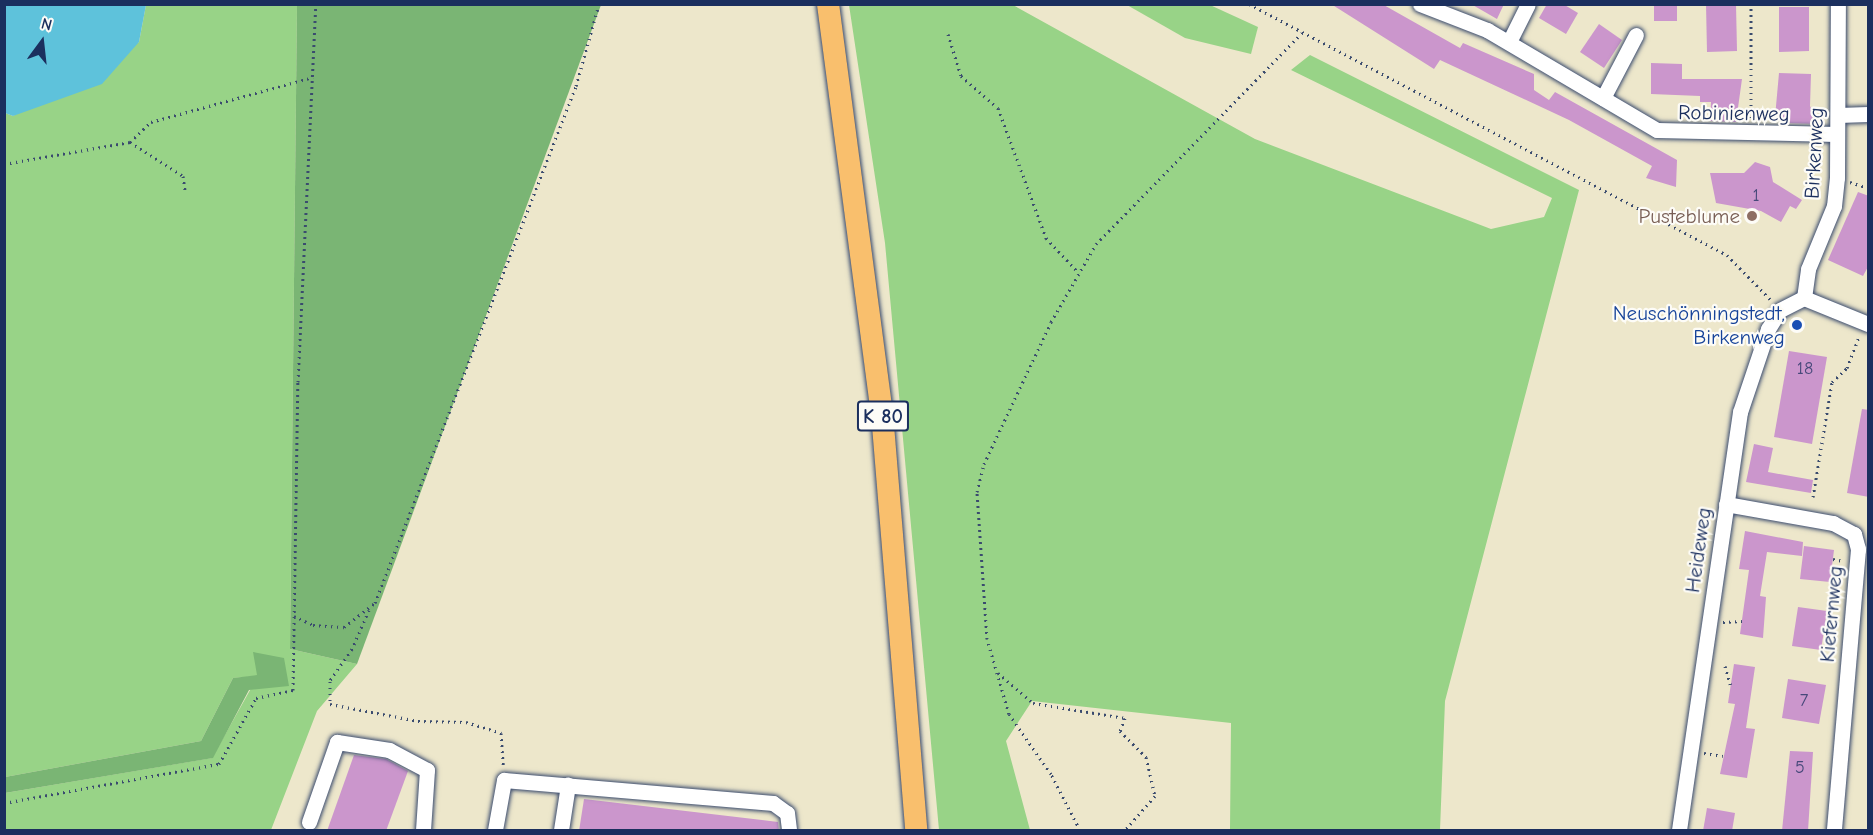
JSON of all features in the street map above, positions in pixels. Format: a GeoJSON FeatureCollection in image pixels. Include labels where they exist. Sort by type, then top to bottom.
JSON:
{"type":"FeatureCollection","features":[{"type":"Feature","properties":{"kind":"highway","name":"K 80"},"geometry":{"type":"LineString","coordinates":[[828,4],[882,413],[916,831]]}},
{"type":"Feature","properties":{"kind":"street","name":"Robinienweg"},"geometry":{"type":"LineString","coordinates":[[1420,4],[1509,42],[1667,133],[1837,134]]}},
{"type":"Feature","properties":{"kind":"street"},"geometry":{"type":"LineString","coordinates":[[1509,42],[1528,4]]}},
{"type":"Feature","properties":{"kind":"street","name":"Birkenweg"},"geometry":{"type":"LineString","coordinates":[[1804,298],[1808,270],[1834,206],[1838,115],[1838,4]]}},
{"type":"Feature","properties":{"kind":"street"},"geometry":{"type":"LineString","coordinates":[[1603,98],[1636,35]]}},
{"type":"Feature","properties":{"kind":"street"},"geometry":{"type":"LineString","coordinates":[[1838,115],[1869,114]]}},
{"type":"Feature","properties":{"kind":"street"},"geometry":{"type":"LineString","coordinates":[[1780,310],[1804,298],[1864,330]]}},
{"type":"Feature","properties":{"kind":"street","name":"Heideweg"},"geometry":{"type":"LineString","coordinates":[[1679,831],[1740,412],[1768,329],[1780,310]]}},
{"type":"Feature","properties":{"kind":"street","name":"Kiefernweg"},"geometry":{"type":"LineString","coordinates":[[1726,504],[1833,523],[1854,534],[1858,549],[1834,831]]}},
{"type":"Feature","properties":{"kind":"street"},"geometry":{"type":"LineString","coordinates":[[309,822],[337,742],[389,750],[427,770],[423,831]]}},
{"type":"Feature","properties":{"kind":"street"},"geometry":{"type":"LineString","coordinates":[[495,831],[504,780],[774,803],[787,813],[789,831]]}},
{"type":"Feature","properties":{"kind":"street"},"geometry":{"type":"LineString","coordinates":[[561,831],[568,785]]}},
{"type":"Feature","properties":{"kind":"path"},"geometry":{"type":"LineString","coordinates":[[4,803],[219,765],[256,698],[293,690],[298,382],[316,4]]}},
{"type":"Feature","properties":{"kind":"path"},"geometry":{"type":"LineString","coordinates":[[504,780],[501,734],[466,722],[418,722],[330,704],[330,681],[352,649],[370,608],[576,86],[599,4]]}},
{"type":"Feature","properties":{"kind":"path"},"geometry":{"type":"LineString","coordinates":[[1249,4],[1727,255],[1780,310]]}},
{"type":"Feature","properties":{"kind":"path"},"geometry":{"type":"LineString","coordinates":[[1751,4],[1751,135]]}},
{"type":"Feature","properties":{"kind":"path"},"geometry":{"type":"LineString","coordinates":[[1080,831],[1052,774],[1009,714],[987,639],[977,492],[994,437],[1079,273],[1113,221],[1302,33]]}},
{"type":"Feature","properties":{"kind":"path"},"geometry":{"type":"LineString","coordinates":[[948,34],[961,76],[998,108],[1046,238],[1079,273]]}},
{"type":"Feature","properties":{"kind":"path"},"geometry":{"type":"LineString","coordinates":[[4,164],[130,142],[151,122],[314,77]]}},
{"type":"Feature","properties":{"kind":"path"},"geometry":{"type":"LineString","coordinates":[[130,142],[183,176],[185,189]]}},
{"type":"Feature","properties":{"kind":"path"},"geometry":{"type":"LineString","coordinates":[[1813,496],[1832,382],[1847,368],[1864,330]]}},
{"type":"Feature","properties":{"kind":"path"},"geometry":{"type":"LineString","coordinates":[[294,616],[314,625],[344,627],[370,608]]}},
{"type":"Feature","properties":{"kind":"path"},"geometry":{"type":"LineString","coordinates":[[1717,621],[1742,621]]}},
{"type":"Feature","properties":{"kind":"path"},"geometry":{"type":"LineString","coordinates":[[1725,666],[1731,687]]}},
{"type":"Feature","properties":{"kind":"path"},"geometry":{"type":"LineString","coordinates":[[997,672],[1033,703],[1125,718],[1120,731],[1146,757],[1155,796],[1125,831]]}},
{"type":"Feature","properties":{"kind":"path"},"geometry":{"type":"LineString","coordinates":[[1698,752],[1723,756]]}},
{"type":"Feature","properties":{"kind":"green space"},"geometry":{"type":"Polygon","coordinates":[[[146,5],[297,5],[290,649],[357,664],[317,711],[271,830],[5,830],[5,793],[212,758],[258,676],[233,678],[201,741],[5,777],[5,113],[13,116],[139,42],[146,5]]]}},
{"type":"Feature","properties":{"kind":"green space"},"geometry":{"type":"Polygon","coordinates":[[[297,5],[601,5],[357,664],[290,649],[297,5]]]}},
{"type":"Feature","properties":{"kind":"green space"},"geometry":{"type":"Polygon","coordinates":[[[849,5],[1013,5],[1255,139],[1491,229],[1544,217],[1552,198],[1291,70],[1310,55],[1579,190],[1445,701],[1440,830],[1230,830],[1231,723],[1032,701],[1006,741],[1030,830],[939,830],[885,243],[849,5]]]}},
{"type":"Feature","properties":{"kind":"green space"},"geometry":{"type":"Polygon","coordinates":[[[1127,5],[1210,5],[1258,27],[1251,54],[1185,38],[1127,5]]]}},
{"type":"Feature","properties":{"kind":"green space"},"geometry":{"type":"Polygon","coordinates":[[[253,652],[284,658],[289,686],[249,690],[213,758],[5,793],[5,777],[201,741],[233,678],[257,675],[253,652]]]}},
{"type":"Feature","properties":{"kind":"water"},"geometry":{"type":"Polygon","coordinates":[[[4,5],[146,5],[139,42],[102,84],[13,116],[5,113],[4,5]]]}},
{"type":"Feature","properties":{"kind":"building"},"geometry":{"type":"Polygon","coordinates":[[[1331,4],[1382,4],[1460,48],[1463,43],[1534,74],[1534,90],[1549,100],[1555,92],[1677,160],[1676,187],[1646,178],[1652,166],[1569,120],[1440,60],[1434,69],[1331,4]]]}},
{"type":"Feature","properties":{"kind":"building"},"geometry":{"type":"Polygon","coordinates":[[[1471,4],[1504,4],[1497,19],[1471,4]]]}},
{"type":"Feature","properties":{"kind":"building"},"geometry":{"type":"Polygon","coordinates":[[[1547,4],[1563,4],[1578,13],[1566,34],[1539,18],[1547,4]]]}},
{"type":"Feature","properties":{"kind":"building"},"geometry":{"type":"Polygon","coordinates":[[[1654,4],[1677,4],[1677,21],[1654,21],[1654,4]]]}},
{"type":"Feature","properties":{"kind":"building"},"geometry":{"type":"Polygon","coordinates":[[[1706,4],[1736,4],[1737,51],[1707,52],[1706,4]]]}},
{"type":"Feature","properties":{"kind":"building"},"geometry":{"type":"Polygon","coordinates":[[[1779,7],[1809,7],[1809,51],[1779,52],[1779,7]]]}},
{"type":"Feature","properties":{"kind":"building"},"geometry":{"type":"Polygon","coordinates":[[[1599,24],[1622,40],[1604,68],[1580,52],[1599,24]]]}},
{"type":"Feature","properties":{"kind":"building"},"geometry":{"type":"Polygon","coordinates":[[[1651,63],[1682,64],[1682,79],[1742,79],[1736,122],[1710,121],[1711,102],[1700,102],[1700,96],[1651,94],[1651,63]]]}},
{"type":"Feature","properties":{"kind":"building"},"geometry":{"type":"Polygon","coordinates":[[[1779,73],[1811,74],[1810,106],[1818,124],[1782,123],[1782,117],[1775,117],[1779,73]]]}},
{"type":"Feature","properties":{"kind":"building"},"geometry":{"type":"Polygon","coordinates":[[[1755,162],[1770,167],[1773,182],[1802,200],[1796,209],[1790,206],[1781,222],[1761,211],[1716,203],[1710,173],[1744,173],[1755,162]]]}},
{"type":"Feature","properties":{"kind":"building"},"geometry":{"type":"Polygon","coordinates":[[[1858,192],[1869,196],[1869,265],[1863,276],[1828,260],[1858,192]]]}},
{"type":"Feature","properties":{"kind":"building"},"geometry":{"type":"Polygon","coordinates":[[[1789,351],[1827,357],[1812,444],[1774,437],[1789,351]]]}},
{"type":"Feature","properties":{"kind":"building"},"geometry":{"type":"Polygon","coordinates":[[[1862,409],[1869,410],[1869,497],[1847,493],[1862,409]]]}},
{"type":"Feature","properties":{"kind":"building"},"geometry":{"type":"Polygon","coordinates":[[[1754,444],[1773,448],[1768,472],[1813,480],[1811,493],[1746,482],[1754,444]]]}},
{"type":"Feature","properties":{"kind":"building"},"geometry":{"type":"Polygon","coordinates":[[[1745,531],[1803,542],[1802,556],[1767,552],[1760,596],[1766,597],[1763,638],[1740,634],[1749,570],[1739,569],[1745,531]]]}},
{"type":"Feature","properties":{"kind":"building"},"geometry":{"type":"Polygon","coordinates":[[[1804,546],[1834,550],[1830,582],[1800,579],[1804,546]]]}},
{"type":"Feature","properties":{"kind":"building"},"geometry":{"type":"Polygon","coordinates":[[[1798,607],[1827,611],[1821,650],[1792,646],[1798,607]]]}},
{"type":"Feature","properties":{"kind":"building"},"geometry":{"type":"Polygon","coordinates":[[[1734,664],[1755,667],[1746,728],[1755,729],[1747,778],[1720,774],[1735,704],[1728,703],[1734,664]]]}},
{"type":"Feature","properties":{"kind":"building"},"geometry":{"type":"Polygon","coordinates":[[[1788,679],[1826,685],[1819,724],[1782,718],[1788,679]]]}},
{"type":"Feature","properties":{"kind":"building"},"geometry":{"type":"Polygon","coordinates":[[[1790,751],[1813,752],[1808,831],[1782,831],[1790,751]]]}},
{"type":"Feature","properties":{"kind":"building"},"geometry":{"type":"Polygon","coordinates":[[[354,755],[386,759],[408,771],[386,831],[327,831],[354,755]]]}},
{"type":"Feature","properties":{"kind":"building"},"geometry":{"type":"Polygon","coordinates":[[[584,799],[778,822],[779,831],[579,831],[584,799]]]}},
{"type":"Feature","properties":{"kind":"building"},"geometry":{"type":"Polygon","coordinates":[[[1707,808],[1735,813],[1732,831],[1703,831],[1707,808]]]}},
{"type":"Feature","properties":{"kind":"place","name":"Pusteblume"},"geometry":{"type":"Point","coordinates":[1752,216]}},
{"type":"Feature","properties":{"kind":"place","name":"Neuschönningstedt, Birkenweg"},"geometry":{"type":"Point","coordinates":[1797,325]}}]}
